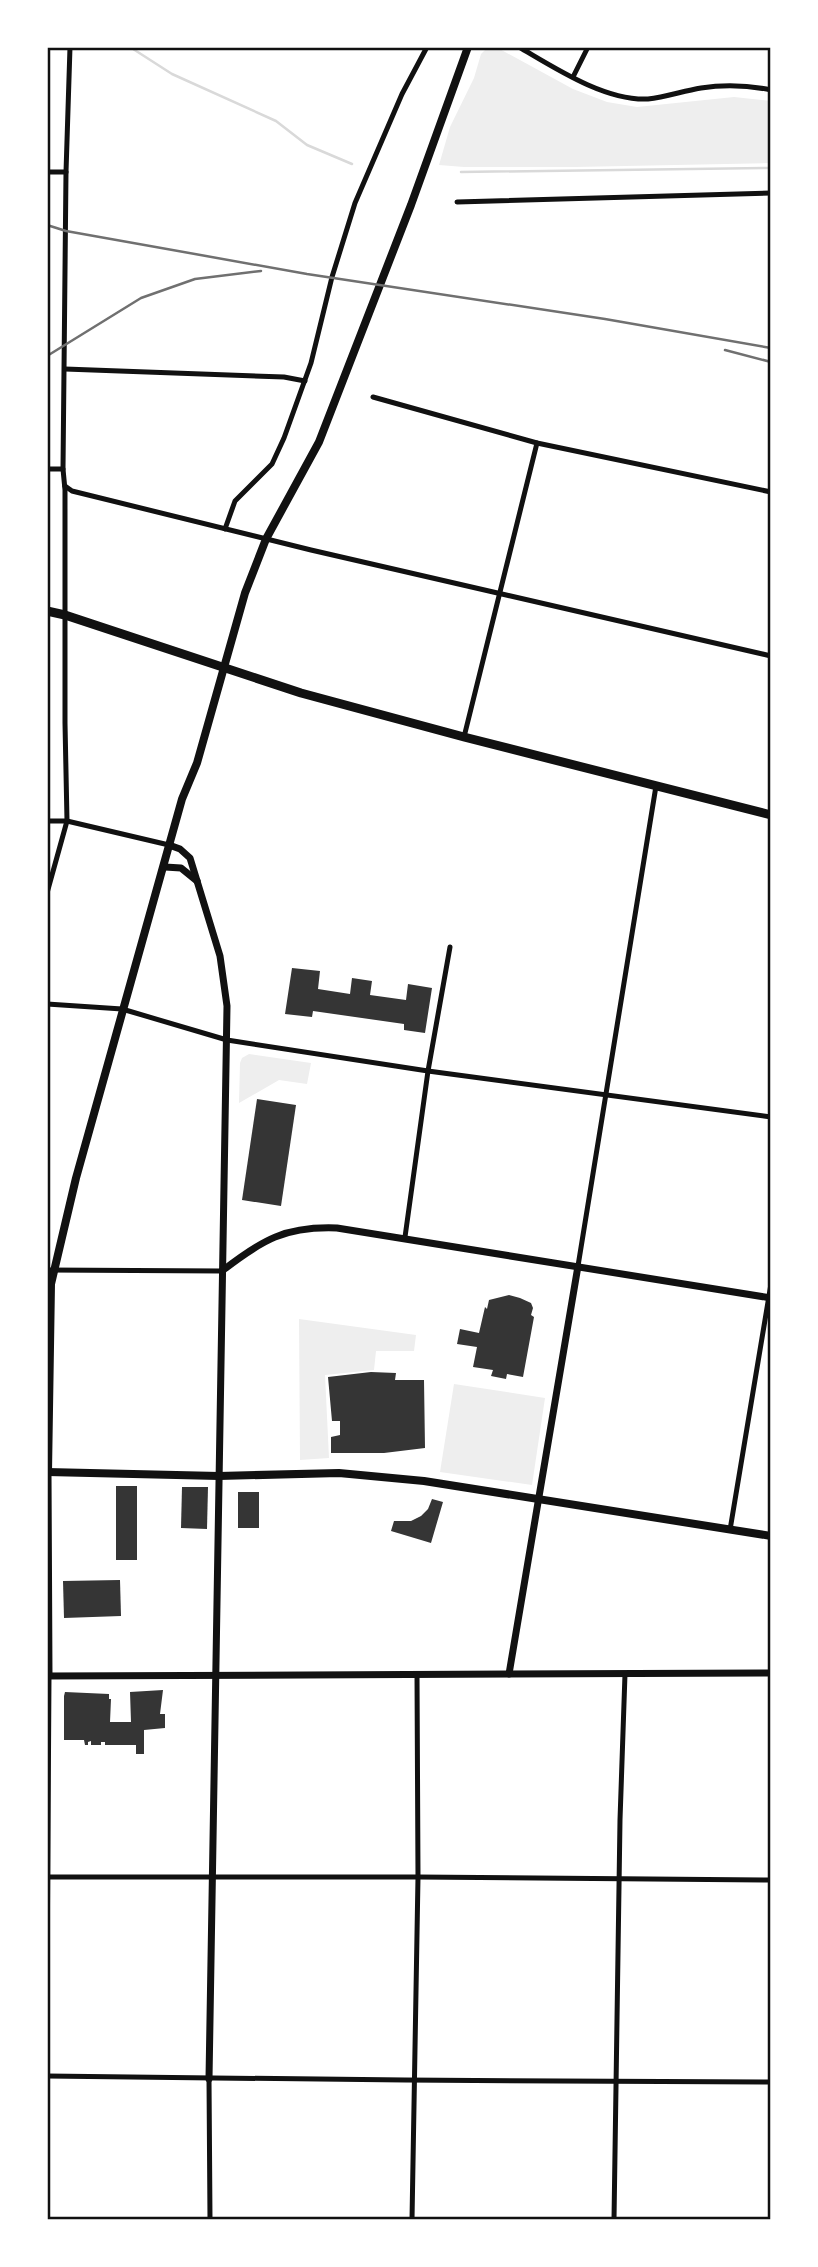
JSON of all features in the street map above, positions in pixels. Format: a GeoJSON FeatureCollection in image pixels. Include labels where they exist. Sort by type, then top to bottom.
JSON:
{"type":"FeatureCollection","features":[{"type":"Feature","properties":{"kind":"main road"},"geometry":{"type":"LineString","coordinates":[[468,47],[411,205],[319,442],[266,539],[245,593],[197,764],[182,799],[51,1270],[48,1472],[219,1476],[340,1473],[373,1475],[424,1480],[771,1536]]}},
{"type":"Feature","properties":{"kind":"main road"},"geometry":{"type":"LineString","coordinates":[[47,611],[301,693],[771,815]]}},
{"type":"Feature","properties":{"kind":"street"},"geometry":{"type":"LineString","coordinates":[[47,893],[68,821],[63,469],[70,47]]}},
{"type":"Feature","properties":{"kind":"street"},"geometry":{"type":"LineString","coordinates":[[225,529],[235,501],[272,464],[284,438],[305,381],[332,277],[355,203],[402,94],[427,47]]}},
{"type":"Feature","properties":{"kind":"street"},"geometry":{"type":"LineString","coordinates":[[519,47],[573,77],[611,93],[632,98],[662,97],[723,85],[771,90]]}},
{"type":"Feature","properties":{"kind":"street"},"geometry":{"type":"LineString","coordinates":[[573,77],[588,47]]}},
{"type":"Feature","properties":{"kind":"street"},"geometry":{"type":"LineString","coordinates":[[47,172],[66,172]]}},
{"type":"Feature","properties":{"kind":"street"},"geometry":{"type":"LineString","coordinates":[[457,201],[771,193]]}},
{"type":"Feature","properties":{"kind":"street"},"geometry":{"type":"LineString","coordinates":[[65,369],[284,377],[305,381]]}},
{"type":"Feature","properties":{"kind":"street"},"geometry":{"type":"LineString","coordinates":[[373,397],[537,443],[771,492]]}},
{"type":"Feature","properties":{"kind":"street"},"geometry":{"type":"LineString","coordinates":[[464,737],[537,443]]}},
{"type":"Feature","properties":{"kind":"street"},"geometry":{"type":"LineString","coordinates":[[47,469],[63,469]]}},
{"type":"Feature","properties":{"kind":"street"},"geometry":{"type":"LineString","coordinates":[[65,486],[72,491],[266,539],[771,656]]}},
{"type":"Feature","properties":{"kind":"street"},"geometry":{"type":"LineString","coordinates":[[509,1674],[656,786]]}},
{"type":"Feature","properties":{"kind":"street"},"geometry":{"type":"LineString","coordinates":[[47,821],[68,821],[180,849],[190,859],[225,979],[227,1040],[209,2079],[211,2220]]}},
{"type":"Feature","properties":{"kind":"street"},"geometry":{"type":"LineString","coordinates":[[164,867],[181,868],[197,881]]}},
{"type":"Feature","properties":{"kind":"street"},"geometry":{"type":"LineString","coordinates":[[405,1237],[428,1071],[450,947]]}},
{"type":"Feature","properties":{"kind":"street"},"geometry":{"type":"LineString","coordinates":[[47,1004],[122,1009],[227,1040],[428,1071],[771,1117]]}},
{"type":"Feature","properties":{"kind":"street"},"geometry":{"type":"LineString","coordinates":[[51,1270],[222,1271],[264,1240],[305,1228],[337,1228],[770,1298]]}},
{"type":"Feature","properties":{"kind":"street"},"geometry":{"type":"LineString","coordinates":[[730,1530],[771,1284]]}},
{"type":"Feature","properties":{"kind":"street"},"geometry":{"type":"LineString","coordinates":[[47,1983],[48,1472]]}},
{"type":"Feature","properties":{"kind":"street"},"geometry":{"type":"LineString","coordinates":[[48,1676],[771,1673]]}},
{"type":"Feature","properties":{"kind":"street"},"geometry":{"type":"LineString","coordinates":[[412,2220],[418,1877],[417,1674]]}},
{"type":"Feature","properties":{"kind":"street"},"geometry":{"type":"LineString","coordinates":[[614,2220],[625,1674]]}},
{"type":"Feature","properties":{"kind":"street"},"geometry":{"type":"LineString","coordinates":[[48,1877],[771,1881]]}},
{"type":"Feature","properties":{"kind":"street"},"geometry":{"type":"LineString","coordinates":[[47,2077],[415,2082],[771,2082]]}},
{"type":"Feature","properties":{"kind":"shaded area"},"geometry":{"type":"Polygon","coordinates":[[[488,47],[496,47],[573,89],[607,102],[637,107],[734,97],[771,101],[771,163],[575,167],[439,165],[450,127],[474,78],[481,54],[488,47]]]}},
{"type":"Feature","properties":{"kind":"shaded area"},"geometry":{"type":"Polygon","coordinates":[[[249,1054],[311,1063],[307,1084],[279,1080],[239,1103],[240,1063],[242,1058],[249,1054]]]}},
{"type":"Feature","properties":{"kind":"shaded area"},"geometry":{"type":"Polygon","coordinates":[[[299,1319],[416,1335],[414,1351],[376,1351],[374,1370],[325,1375],[329,1458],[300,1460],[299,1319]]]}},
{"type":"Feature","properties":{"kind":"shaded area"},"geometry":{"type":"Polygon","coordinates":[[[454,1384],[545,1398],[532,1485],[440,1472],[454,1384]]]}},
{"type":"Feature","properties":{"kind":"building"},"geometry":{"type":"Polygon","coordinates":[[[292,968],[320,971],[318,989],[350,994],[352,978],[372,981],[370,995],[406,1000],[408,984],[432,988],[425,1033],[404,1030],[404,1024],[313,1011],[312,1017],[285,1014],[292,968]]]}},
{"type":"Feature","properties":{"kind":"building"},"geometry":{"type":"Polygon","coordinates":[[[257,1099],[296,1105],[281,1206],[242,1200],[257,1099]]]}},
{"type":"Feature","properties":{"kind":"building"},"geometry":{"type":"Polygon","coordinates":[[[509,1295],[531,1303],[531,1315],[534,1317],[523,1377],[507,1374],[506,1379],[491,1376],[493,1370],[473,1367],[477,1347],[457,1344],[460,1329],[479,1333],[489,1300],[509,1295]]]}},
{"type":"Feature","properties":{"kind":"building"},"geometry":{"type":"Polygon","coordinates":[[[371,1372],[396,1373],[395,1380],[424,1380],[425,1448],[384,1453],[331,1453],[331,1437],[340,1435],[340,1421],[332,1421],[328,1377],[371,1372]]]}},
{"type":"Feature","properties":{"kind":"building"},"geometry":{"type":"Polygon","coordinates":[[[116,1486],[137,1486],[137,1560],[116,1560],[116,1486]]]}},
{"type":"Feature","properties":{"kind":"building"},"geometry":{"type":"Polygon","coordinates":[[[182,1487],[208,1487],[207,1529],[181,1528],[182,1487]]]}},
{"type":"Feature","properties":{"kind":"building"},"geometry":{"type":"Polygon","coordinates":[[[238,1492],[259,1492],[259,1528],[238,1528],[238,1492]]]}},
{"type":"Feature","properties":{"kind":"building"},"geometry":{"type":"Polygon","coordinates":[[[432,1499],[443,1502],[431,1543],[391,1531],[394,1521],[411,1521],[421,1516],[432,1499]]]}},
{"type":"Feature","properties":{"kind":"building"},"geometry":{"type":"Polygon","coordinates":[[[120,1580],[121,1616],[64,1618],[63,1581],[120,1580]]]}},
{"type":"Feature","properties":{"kind":"building"},"geometry":{"type":"Polygon","coordinates":[[[163,1690],[160,1714],[165,1714],[165,1728],[144,1730],[144,1754],[136,1754],[136,1745],[105,1745],[105,1742],[101,1742],[101,1745],[91,1745],[91,1741],[85,1745],[84,1740],[64,1740],[65,1692],[109,1694],[110,1722],[131,1722],[130,1692],[163,1690]]]}},
{"type":"Feature","properties":{"kind":"waterway"},"geometry":{"type":"LineString","coordinates":[[130,47],[172,74],[276,121],[307,145],[352,164]]}},
{"type":"Feature","properties":{"kind":"waterway"},"geometry":{"type":"LineString","coordinates":[[461,172],[771,168]]}},
{"type":"Feature","properties":{"kind":"railway"},"geometry":{"type":"LineString","coordinates":[[47,225],[66,231],[307,274],[605,319],[771,348]]}},
{"type":"Feature","properties":{"kind":"railway"},"geometry":{"type":"LineString","coordinates":[[47,356],[141,298],[195,279],[261,271]]}},
{"type":"Feature","properties":{"kind":"railway"},"geometry":{"type":"LineString","coordinates":[[725,350],[771,362]]}}]}
